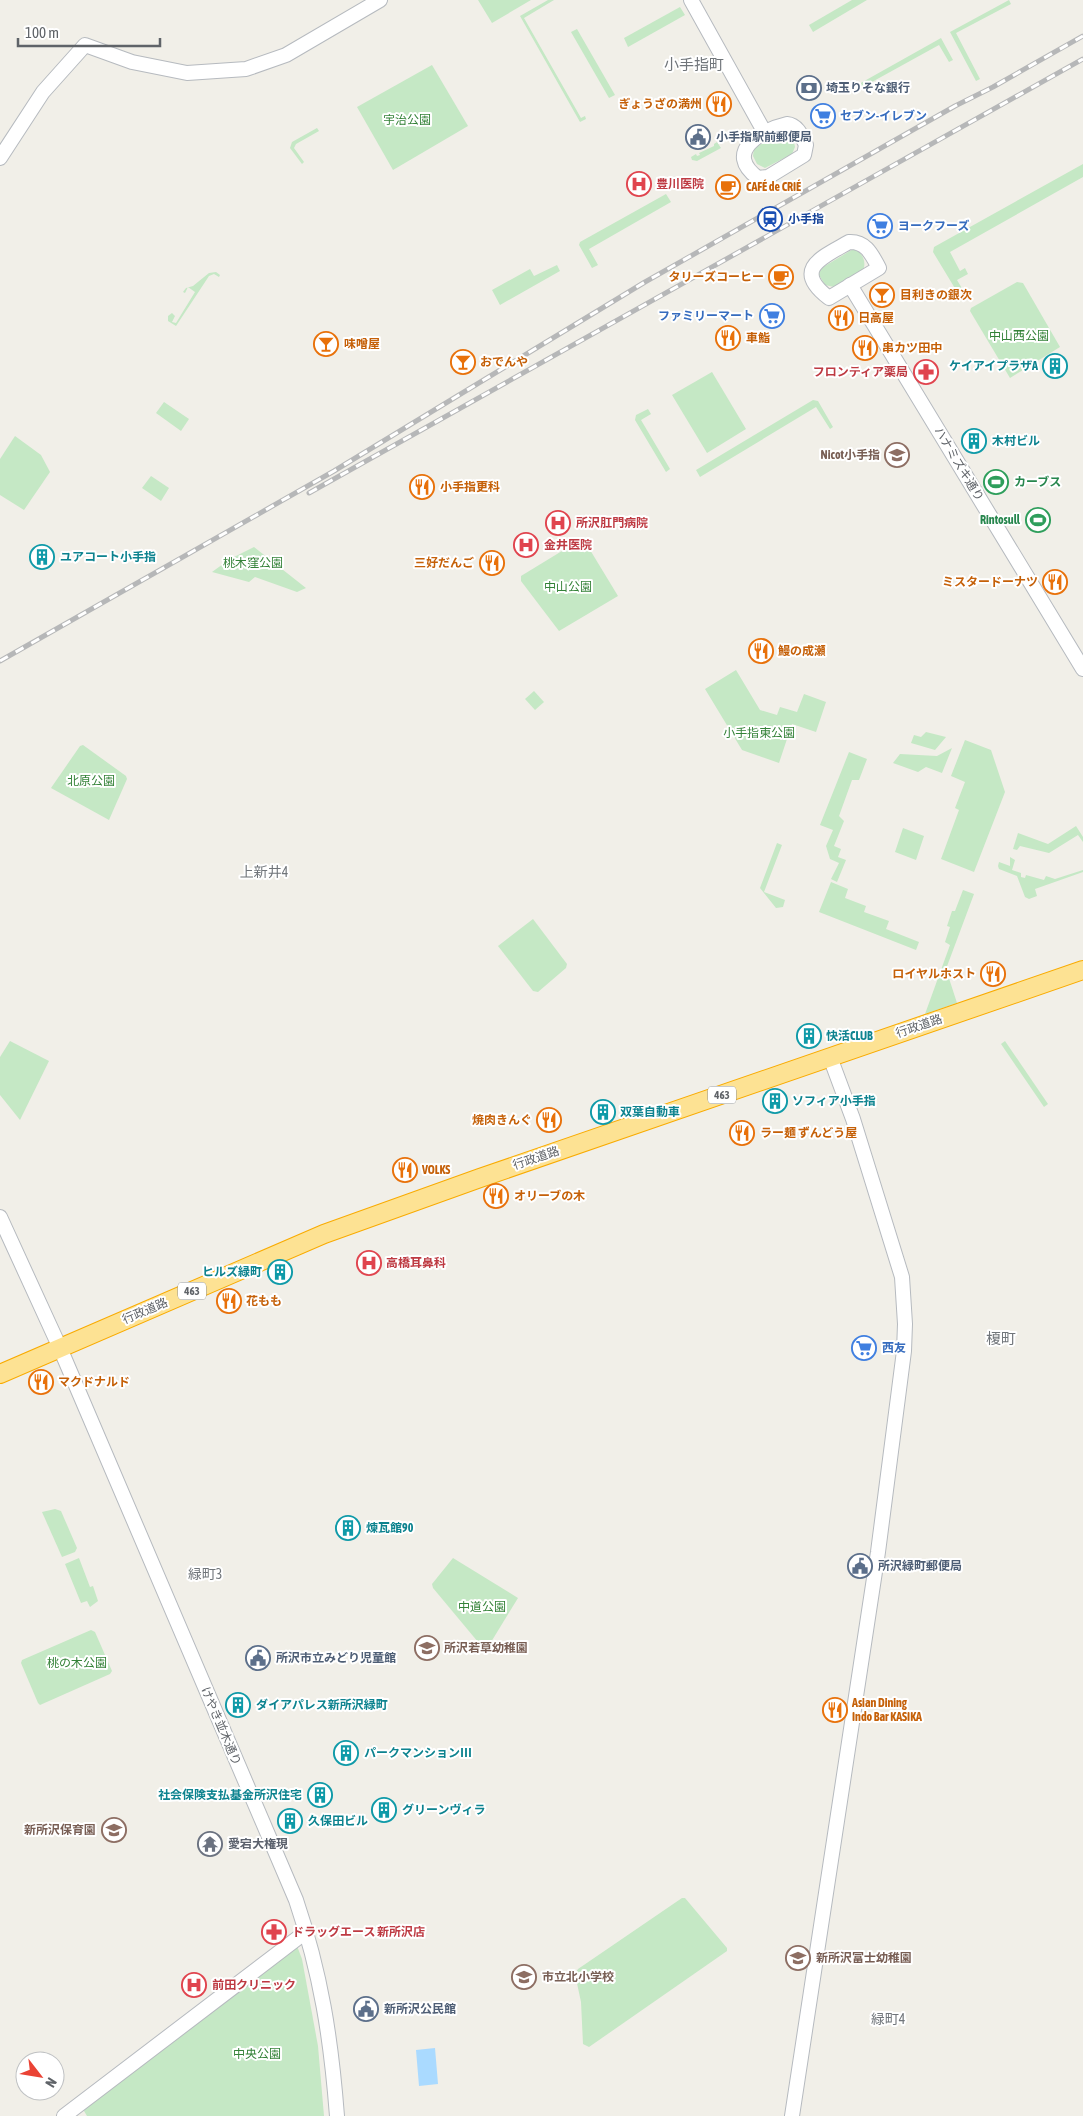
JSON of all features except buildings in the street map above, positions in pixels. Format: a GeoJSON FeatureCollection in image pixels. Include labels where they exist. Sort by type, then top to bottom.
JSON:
{"type":"FeatureCollection","features":[{"type":"Feature","properties":{"kind":"highway","name":"行政道路"},"geometry":{"type":"LineString","coordinates":[[0,1374],[324,1234],[830,1056],[1083,970]]}},
{"type":"Feature","properties":{"kind":"street"},"geometry":{"type":"LineString","coordinates":[[0,158],[43,92],[85,45],[132,62],[187,73],[246,69],[286,55],[380,0]]}},
{"type":"Feature","properties":{"kind":"street"},"geometry":{"type":"LineString","coordinates":[[690,0],[765,133]]}},
{"type":"Feature","properties":{"kind":"street"},"geometry":{"type":"LineString","coordinates":[[793,124],[807,149],[801,158],[768,177],[758,178],[751,172],[743,153],[751,142],[765,133],[781,125],[793,124]]}},
{"type":"Feature","properties":{"kind":"street"},"geometry":{"type":"LineString","coordinates":[[849,242],[856,242],[863,244],[879,268],[850,285],[828,298],[816,287],[812,278],[812,269],[817,260],[849,242]]}},
{"type":"Feature","properties":{"kind":"street","name":"ハナミズキ通り"},"geometry":{"type":"LineString","coordinates":[[850,285],[1083,669]]}},
{"type":"Feature","properties":{"kind":"street"},"geometry":{"type":"LineString","coordinates":[[792,2116],[878,1552],[904,1351],[905,1324],[902,1277],[853,1120],[830,1056]]}},
{"type":"Feature","properties":{"kind":"street","name":"けやき並木通り"},"geometry":{"type":"LineString","coordinates":[[0,1217],[60,1348],[289,1882],[316,1961],[328,2022],[337,2116]]}},
{"type":"Feature","properties":{"kind":"street"},"geometry":{"type":"LineString","coordinates":[[64,2116],[306,1932]]}},
{"type":"Feature","properties":{"kind":"green space"},"geometry":{"type":"Polygon","coordinates":[[[478,0],[531,0],[492,23],[478,0]]]}},
{"type":"Feature","properties":{"kind":"green space"},"geometry":{"type":"Polygon","coordinates":[[[548,0],[554,0],[524,18],[581,118],[585,116],[586,119],[580,122],[520,16],[548,0]]]}},
{"type":"Feature","properties":{"kind":"green space"},"geometry":{"type":"Polygon","coordinates":[[[852,0],[867,0],[813,32],[809,25],[852,0]]]}},
{"type":"Feature","properties":{"kind":"green space"},"geometry":{"type":"Polygon","coordinates":[[[1009,0],[1011,4],[956,33],[980,79],[976,81],[950,32],[1009,0]]]}},
{"type":"Feature","properties":{"kind":"green space"},"geometry":{"type":"Polygon","coordinates":[[[680,7],[685,15],[628,47],[624,38],[680,7]]]}},
{"type":"Feature","properties":{"kind":"green space"},"geometry":{"type":"Polygon","coordinates":[[[577,29],[615,95],[609,98],[571,32],[577,29]]]}},
{"type":"Feature","properties":{"kind":"green space"},"geometry":{"type":"Polygon","coordinates":[[[941,38],[953,60],[949,62],[939,45],[861,88],[859,84],[941,38]]]}},
{"type":"Feature","properties":{"kind":"green space","name":"宇治公園"},"geometry":{"type":"Polygon","coordinates":[[[432,65],[468,126],[393,170],[357,107],[432,65]]]}},
{"type":"Feature","properties":{"kind":"green space"},"geometry":{"type":"Polygon","coordinates":[[[317,128],[319,131],[296,144],[294,148],[304,162],[302,164],[290,148],[292,142],[317,128]]]}},
{"type":"Feature","properties":{"kind":"green space"},"geometry":{"type":"Polygon","coordinates":[[[785,132],[793,137],[795,147],[792,154],[765,168],[757,164],[753,156],[754,148],[785,132]]]}},
{"type":"Feature","properties":{"kind":"green space"},"geometry":{"type":"Polygon","coordinates":[[[717,142],[721,148],[697,161],[692,160],[691,157],[696,154],[697,156],[700,155],[699,153],[714,146],[717,142]]]}},
{"type":"Feature","properties":{"kind":"green space"},"geometry":{"type":"Polygon","coordinates":[[[1083,164],[1083,177],[950,252],[960,271],[965,268],[968,274],[957,280],[969,300],[962,300],[933,252],[934,247],[1083,164]]]}},
{"type":"Feature","properties":{"kind":"green space"},"geometry":{"type":"Polygon","coordinates":[[[666,194],[671,202],[589,249],[598,265],[592,268],[579,245],[580,242],[666,194]]]}},
{"type":"Feature","properties":{"kind":"green space"},"geometry":{"type":"Polygon","coordinates":[[[853,249],[863,257],[863,270],[834,287],[825,285],[819,275],[820,269],[853,249]]]}},
{"type":"Feature","properties":{"kind":"green space"},"geometry":{"type":"Polygon","coordinates":[[[557,265],[560,271],[500,305],[492,290],[530,269],[534,276],[557,265]]]}},
{"type":"Feature","properties":{"kind":"green space"},"geometry":{"type":"Polygon","coordinates":[[[216,272],[220,275],[219,277],[214,274],[209,276],[176,326],[168,321],[168,316],[172,313],[175,316],[172,322],[176,323],[195,292],[188,287],[193,286],[209,273],[216,272]]]}},
{"type":"Feature","properties":{"kind":"green space","name":"中山西公園"},"geometry":{"type":"Polygon","coordinates":[[[1017,282],[1023,283],[1060,347],[1010,378],[970,311],[971,308],[1017,282]]]}},
{"type":"Feature","properties":{"kind":"green space"},"geometry":{"type":"Polygon","coordinates":[[[712,372],[746,429],[707,453],[672,395],[712,372]]]}},
{"type":"Feature","properties":{"kind":"green space"},"geometry":{"type":"Polygon","coordinates":[[[813,400],[818,401],[833,427],[830,429],[816,407],[700,477],[696,470],[813,400]]]}},
{"type":"Feature","properties":{"kind":"green space"},"geometry":{"type":"Polygon","coordinates":[[[164,402],[189,419],[181,431],[156,413],[164,402]]]}},
{"type":"Feature","properties":{"kind":"green space"},"geometry":{"type":"Polygon","coordinates":[[[648,409],[651,414],[641,420],[670,469],[666,472],[635,420],[636,415],[648,409]]]}},
{"type":"Feature","properties":{"kind":"green space"},"geometry":{"type":"Polygon","coordinates":[[[15,436],[41,455],[50,472],[24,510],[0,495],[0,459],[15,436]]]}},
{"type":"Feature","properties":{"kind":"green space"},"geometry":{"type":"Polygon","coordinates":[[[151,476],[169,488],[161,501],[142,488],[151,476]]]}},
{"type":"Feature","properties":{"kind":"green space","name":"中山公園"},"geometry":{"type":"Polygon","coordinates":[[[580,540],[584,540],[618,596],[559,631],[521,581],[521,576],[580,540]]]}},
{"type":"Feature","properties":{"kind":"green space","name":"桃木窪公園"},"geometry":{"type":"Polygon","coordinates":[[[254,547],[306,588],[297,592],[255,577],[249,582],[212,572],[230,559],[254,547]]]}},
{"type":"Feature","properties":{"kind":"green space","name":"小手指東公園"},"geometry":{"type":"Polygon","coordinates":[[[736,670],[760,710],[777,715],[780,707],[797,712],[804,694],[826,702],[816,732],[792,724],[779,763],[742,750],[705,689],[736,670]]]}},
{"type":"Feature","properties":{"kind":"green space"},"geometry":{"type":"Polygon","coordinates":[[[534,691],[544,702],[535,710],[525,699],[534,691]]]}},
{"type":"Feature","properties":{"kind":"green space"},"geometry":{"type":"Polygon","coordinates":[[[926,732],[946,737],[935,750],[911,743],[914,735],[921,737],[926,732]]]}},
{"type":"Feature","properties":{"kind":"green space"},"geometry":{"type":"Polygon","coordinates":[[[965,740],[991,750],[1005,792],[974,872],[941,859],[959,810],[955,808],[965,782],[951,776],[965,740]]]}},
{"type":"Feature","properties":{"kind":"green space","name":"北原公園"},"geometry":{"type":"Polygon","coordinates":[[[83,745],[126,776],[127,779],[109,820],[51,788],[80,746],[83,745]]]}},
{"type":"Feature","properties":{"kind":"green space"},"geometry":{"type":"Polygon","coordinates":[[[952,748],[942,773],[926,767],[918,772],[893,763],[900,754],[937,756],[952,748]]]}},
{"type":"Feature","properties":{"kind":"green space"},"geometry":{"type":"Polygon","coordinates":[[[849,752],[867,759],[859,780],[852,780],[839,816],[844,821],[834,846],[841,849],[838,857],[846,860],[837,882],[831,879],[839,863],[830,859],[826,846],[833,830],[820,825],[849,752]]]}},
{"type":"Feature","properties":{"kind":"green space"},"geometry":{"type":"Polygon","coordinates":[[[1076,826],[1083,837],[1083,842],[1078,835],[1049,853],[1020,846],[1017,850],[1013,849],[1018,833],[1048,844],[1076,826]]]}},
{"type":"Feature","properties":{"kind":"green space"},"geometry":{"type":"Polygon","coordinates":[[[903,828],[924,836],[916,860],[895,852],[903,828]]]}},
{"type":"Feature","properties":{"kind":"green space"},"geometry":{"type":"Polygon","coordinates":[[[777,843],[782,845],[764,892],[785,900],[783,907],[776,908],[760,888],[777,843]]]}},
{"type":"Feature","properties":{"kind":"green space"},"geometry":{"type":"Polygon","coordinates":[[[1010,857],[1015,860],[1012,870],[1021,873],[1021,877],[1025,878],[1026,875],[1044,880],[1046,876],[1055,879],[1083,870],[1083,872],[1035,889],[1037,896],[1029,899],[1025,897],[1017,876],[999,869],[999,862],[1010,866],[1010,857]]]}},
{"type":"Feature","properties":{"kind":"green space"},"geometry":{"type":"Polygon","coordinates":[[[831,882],[848,889],[845,898],[866,906],[864,912],[889,921],[886,929],[919,942],[916,950],[819,912],[831,882]]]}},
{"type":"Feature","properties":{"kind":"green space"},"geometry":{"type":"Polygon","coordinates":[[[963,890],[974,894],[946,969],[957,1003],[925,1014],[950,945],[945,942],[950,927],[947,926],[952,911],[955,911],[963,890]]]}},
{"type":"Feature","properties":{"kind":"green space"},"geometry":{"type":"Polygon","coordinates":[[[533,919],[567,964],[566,968],[538,992],[533,991],[498,946],[533,919]]]}},
{"type":"Feature","properties":{"kind":"green space"},"geometry":{"type":"Polygon","coordinates":[[[10,1041],[49,1061],[20,1120],[0,1095],[0,1057],[10,1041]]]}},
{"type":"Feature","properties":{"kind":"green space"},"geometry":{"type":"Polygon","coordinates":[[[1005,1041],[1048,1104],[1044,1107],[1001,1044],[1005,1041]]]}},
{"type":"Feature","properties":{"kind":"green space"},"geometry":{"type":"Polygon","coordinates":[[[55,1509],[61,1511],[77,1548],[75,1552],[62,1557],[42,1512],[55,1509]]]}},
{"type":"Feature","properties":{"kind":"green space"},"geometry":{"type":"Polygon","coordinates":[[[79,1558],[90,1587],[93,1586],[98,1601],[90,1607],[87,1601],[81,1603],[65,1564],[79,1558]]]}},
{"type":"Feature","properties":{"kind":"green space","name":"中道公園"},"geometry":{"type":"Polygon","coordinates":[[[453,1558],[518,1598],[488,1647],[483,1648],[433,1588],[432,1584],[453,1558]]]}},
{"type":"Feature","properties":{"kind":"green space","name":"桃の木公園"},"geometry":{"type":"Polygon","coordinates":[[[91,1630],[95,1632],[112,1671],[110,1674],[40,1705],[21,1663],[22,1660],[91,1630]]]}},
{"type":"Feature","properties":{"kind":"green space"},"geometry":{"type":"Polygon","coordinates":[[[682,1898],[685,1898],[727,1948],[727,1951],[589,2047],[583,2044],[581,2002],[575,1974],[578,1969],[682,1898]]]}},
{"type":"Feature","properties":{"kind":"green space","name":"中央公園"},"geometry":{"type":"Polygon","coordinates":[[[297,1946],[302,1959],[318,2046],[324,2116],[87,2116],[84,2111],[85,2106],[297,1946]]]}},
{"type":"Feature","properties":{"kind":"water"},"geometry":{"type":"Polygon","coordinates":[[[435,2048],[438,2084],[419,2086],[416,2050],[435,2048]]]}},
{"type":"Feature","properties":{"kind":"railway"},"geometry":{"type":"LineString","coordinates":[[0,661],[334,471],[645,282],[955,106],[993,87],[1083,36]]}},
{"type":"Feature","properties":{"kind":"railway"},"geometry":{"type":"LineString","coordinates":[[309,493],[1083,59]]}},
{"type":"Feature","properties":{"kind":"place","name":"埼玉りそな銀行"},"geometry":{"type":"Point","coordinates":[809,88]}},
{"type":"Feature","properties":{"kind":"place","name":"ぎょうざの満州"},"geometry":{"type":"Point","coordinates":[719,104]}},
{"type":"Feature","properties":{"kind":"place","name":"セブン-イレブン"},"geometry":{"type":"Point","coordinates":[823,116]}},
{"type":"Feature","properties":{"kind":"place","name":"小手指駅前郵便局"},"geometry":{"type":"Point","coordinates":[698,137]}},
{"type":"Feature","properties":{"kind":"place","name":"豊川医院"},"geometry":{"type":"Point","coordinates":[639,184]}},
{"type":"Feature","properties":{"kind":"place","name":"CAFÉ de CRIÉ"},"geometry":{"type":"Point","coordinates":[728,187]}},
{"type":"Feature","properties":{"kind":"place","name":"小手指"},"geometry":{"type":"Point","coordinates":[770,219]}},
{"type":"Feature","properties":{"kind":"place","name":"ヨークフーズ"},"geometry":{"type":"Point","coordinates":[880,226]}},
{"type":"Feature","properties":{"kind":"place","name":"タリーズコーヒー"},"geometry":{"type":"Point","coordinates":[781,277]}},
{"type":"Feature","properties":{"kind":"place","name":"目利きの銀次"},"geometry":{"type":"Point","coordinates":[882,295]}},
{"type":"Feature","properties":{"kind":"place","name":"ファミリーマート"},"geometry":{"type":"Point","coordinates":[772,316]}},
{"type":"Feature","properties":{"kind":"place","name":"日高屋"},"geometry":{"type":"Point","coordinates":[841,318]}},
{"type":"Feature","properties":{"kind":"place","name":"車鮨"},"geometry":{"type":"Point","coordinates":[728,338]}},
{"type":"Feature","properties":{"kind":"place","name":"味噌屋"},"geometry":{"type":"Point","coordinates":[326,344]}},
{"type":"Feature","properties":{"kind":"place","name":"串カツ田中"},"geometry":{"type":"Point","coordinates":[865,348]}},
{"type":"Feature","properties":{"kind":"place","name":"おでんや"},"geometry":{"type":"Point","coordinates":[463,362]}},
{"type":"Feature","properties":{"kind":"place","name":"ケイアイプラザA"},"geometry":{"type":"Point","coordinates":[1055,366]}},
{"type":"Feature","properties":{"kind":"place","name":"フロンティア薬局"},"geometry":{"type":"Point","coordinates":[926,372]}},
{"type":"Feature","properties":{"kind":"place","name":"木村ビル"},"geometry":{"type":"Point","coordinates":[974,441]}},
{"type":"Feature","properties":{"kind":"place","name":"Nicot小手指"},"geometry":{"type":"Point","coordinates":[897,455]}},
{"type":"Feature","properties":{"kind":"place","name":"カーブス"},"geometry":{"type":"Point","coordinates":[996,482]}},
{"type":"Feature","properties":{"kind":"place","name":"小手指更科"},"geometry":{"type":"Point","coordinates":[422,487]}},
{"type":"Feature","properties":{"kind":"place","name":"Rintosull"},"geometry":{"type":"Point","coordinates":[1038,520]}},
{"type":"Feature","properties":{"kind":"place","name":"所沢肛門病院"},"geometry":{"type":"Point","coordinates":[558,523]}},
{"type":"Feature","properties":{"kind":"place","name":"金井医院"},"geometry":{"type":"Point","coordinates":[526,545]}},
{"type":"Feature","properties":{"kind":"place","name":"ユアコート小手指"},"geometry":{"type":"Point","coordinates":[42,557]}},
{"type":"Feature","properties":{"kind":"place","name":"三好だんご"},"geometry":{"type":"Point","coordinates":[492,563]}},
{"type":"Feature","properties":{"kind":"place","name":"ミスタードーナツ"},"geometry":{"type":"Point","coordinates":[1055,582]}},
{"type":"Feature","properties":{"kind":"place","name":"鰻の成瀬"},"geometry":{"type":"Point","coordinates":[761,651]}},
{"type":"Feature","properties":{"kind":"place","name":"ロイヤルホスト"},"geometry":{"type":"Point","coordinates":[993,974]}},
{"type":"Feature","properties":{"kind":"place","name":"快活CLUB"},"geometry":{"type":"Point","coordinates":[809,1036]}},
{"type":"Feature","properties":{"kind":"place","name":"ソフィア小手指"},"geometry":{"type":"Point","coordinates":[775,1101]}},
{"type":"Feature","properties":{"kind":"place","name":"双葉自動車"},"geometry":{"type":"Point","coordinates":[603,1112]}},
{"type":"Feature","properties":{"kind":"place","name":"焼肉きんぐ"},"geometry":{"type":"Point","coordinates":[549,1120]}},
{"type":"Feature","properties":{"kind":"place","name":"ラー麺 ずんどう屋"},"geometry":{"type":"Point","coordinates":[742,1133]}},
{"type":"Feature","properties":{"kind":"place","name":"VOLKS"},"geometry":{"type":"Point","coordinates":[405,1170]}},
{"type":"Feature","properties":{"kind":"place","name":"オリーブの木"},"geometry":{"type":"Point","coordinates":[496,1196]}},
{"type":"Feature","properties":{"kind":"place","name":"高橋耳鼻科"},"geometry":{"type":"Point","coordinates":[369,1263]}},
{"type":"Feature","properties":{"kind":"place","name":"ヒルズ緑町"},"geometry":{"type":"Point","coordinates":[280,1272]}},
{"type":"Feature","properties":{"kind":"place","name":"花もも"},"geometry":{"type":"Point","coordinates":[229,1301]}},
{"type":"Feature","properties":{"kind":"place","name":"西友"},"geometry":{"type":"Point","coordinates":[864,1348]}},
{"type":"Feature","properties":{"kind":"place","name":"マクドナルド"},"geometry":{"type":"Point","coordinates":[41,1382]}},
{"type":"Feature","properties":{"kind":"place","name":"煉瓦館90"},"geometry":{"type":"Point","coordinates":[348,1528]}},
{"type":"Feature","properties":{"kind":"place","name":"所沢緑町郵便局"},"geometry":{"type":"Point","coordinates":[860,1566]}},
{"type":"Feature","properties":{"kind":"place","name":"所沢若草幼稚園"},"geometry":{"type":"Point","coordinates":[427,1648]}},
{"type":"Feature","properties":{"kind":"place","name":"所沢市立みどり児童館"},"geometry":{"type":"Point","coordinates":[258,1658]}},
{"type":"Feature","properties":{"kind":"place","name":"ダイアパレス新所沢緑町"},"geometry":{"type":"Point","coordinates":[238,1705]}},
{"type":"Feature","properties":{"kind":"place","name":"Asian Dining Indo Bar KASIKA"},"geometry":{"type":"Point","coordinates":[835,1710]}},
{"type":"Feature","properties":{"kind":"place","name":"パークマンションⅢ"},"geometry":{"type":"Point","coordinates":[346,1753]}},
{"type":"Feature","properties":{"kind":"place","name":"社会保険支払基金所沢住宅"},"geometry":{"type":"Point","coordinates":[320,1795]}},
{"type":"Feature","properties":{"kind":"place","name":"グリーンヴィラ"},"geometry":{"type":"Point","coordinates":[384,1810]}},
{"type":"Feature","properties":{"kind":"place","name":"久保田ビル"},"geometry":{"type":"Point","coordinates":[290,1821]}},
{"type":"Feature","properties":{"kind":"place","name":"新所沢保育園"},"geometry":{"type":"Point","coordinates":[114,1830]}},
{"type":"Feature","properties":{"kind":"place","name":"愛宕大権現"},"geometry":{"type":"Point","coordinates":[210,1844]}},
{"type":"Feature","properties":{"kind":"place","name":"ドラッグエース 新所沢店"},"geometry":{"type":"Point","coordinates":[274,1932]}},
{"type":"Feature","properties":{"kind":"place","name":"新所沢富士幼稚園"},"geometry":{"type":"Point","coordinates":[798,1958]}},
{"type":"Feature","properties":{"kind":"place","name":"市立北小学校"},"geometry":{"type":"Point","coordinates":[524,1977]}},
{"type":"Feature","properties":{"kind":"place","name":"前田クリニック"},"geometry":{"type":"Point","coordinates":[194,1985]}},
{"type":"Feature","properties":{"kind":"place","name":"新所沢公民館"},"geometry":{"type":"Point","coordinates":[366,2009]}},
{"type":"Feature","properties":{"kind":"district","name":"小手指町"},"geometry":{"type":"Point","coordinates":[694,65]}},
{"type":"Feature","properties":{"kind":"district","name":"上新井4"},"geometry":{"type":"Point","coordinates":[264,872]}},
{"type":"Feature","properties":{"kind":"district","name":"榎町"},"geometry":{"type":"Point","coordinates":[1001,1339]}},
{"type":"Feature","properties":{"kind":"district","name":"緑町3"},"geometry":{"type":"Point","coordinates":[205,1574]}},
{"type":"Feature","properties":{"kind":"district","name":"緑町4"},"geometry":{"type":"Point","coordinates":[888,2019]}}]}
